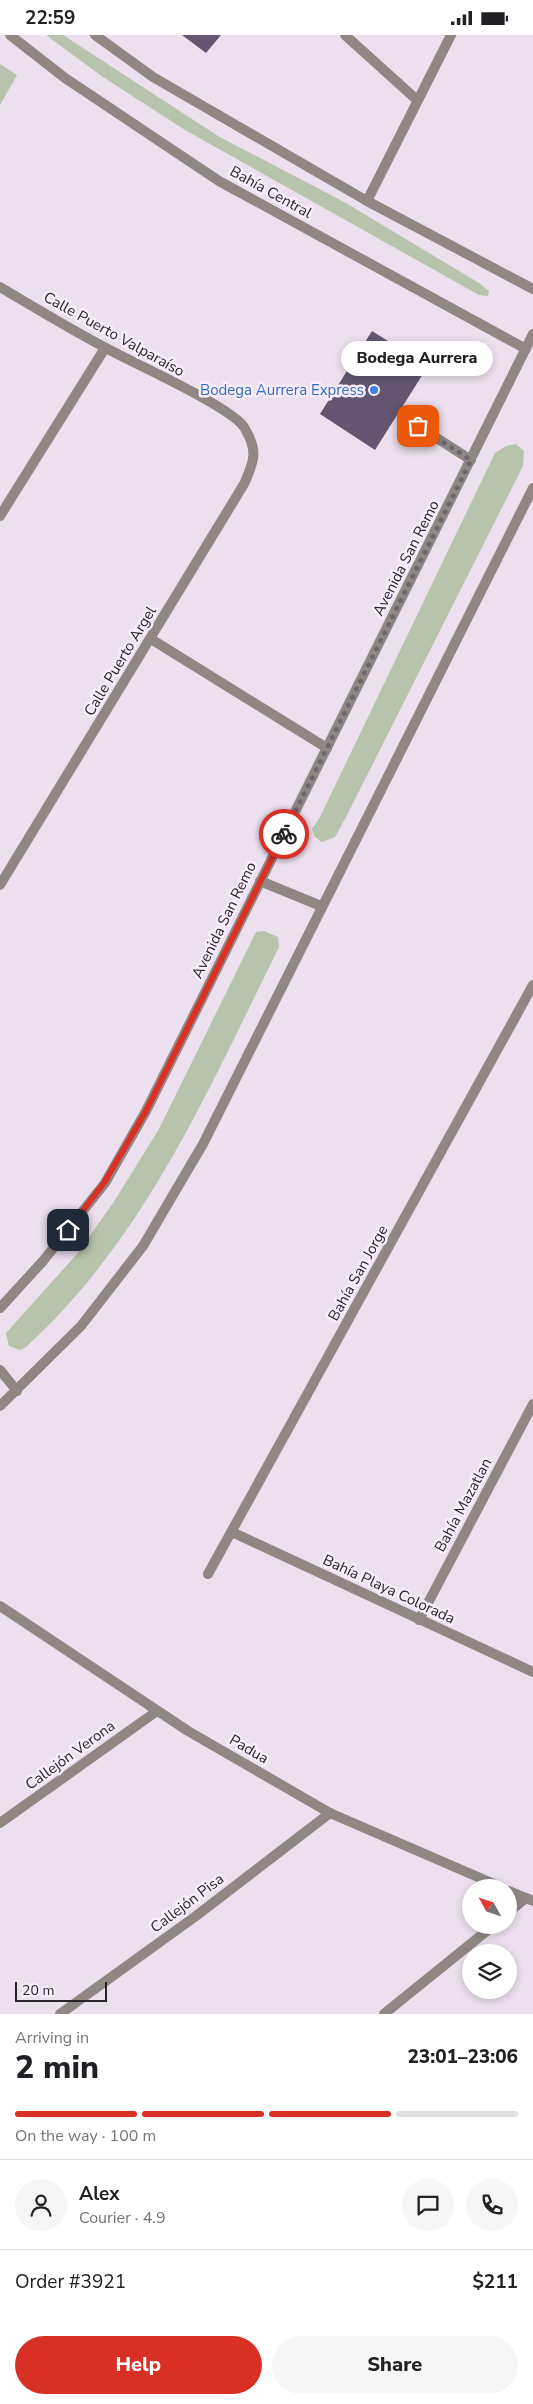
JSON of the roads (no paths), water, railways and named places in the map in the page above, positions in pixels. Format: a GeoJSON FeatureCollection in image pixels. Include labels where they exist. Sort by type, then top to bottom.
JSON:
{"type":"FeatureCollection","features":[{"type":"Feature","properties":{"kind":"street","name":"Bahía Central"},"geometry":{"type":"LineString","coordinates":[[10,35],[65,78],[219,181],[530,350]]}},
{"type":"Feature","properties":{"kind":"street"},"geometry":{"type":"LineString","coordinates":[[95,35],[153,77],[367,201],[533,289]]}},
{"type":"Feature","properties":{"kind":"street"},"geometry":{"type":"LineString","coordinates":[[345,35],[417,99]]}},
{"type":"Feature","properties":{"kind":"street"},"geometry":{"type":"LineString","coordinates":[[367,201],[451,35]]}},
{"type":"Feature","properties":{"kind":"street","name":"Calle Puerto Valparaíso"},"geometry":{"type":"LineString","coordinates":[[0,287],[105,348],[219,407],[243,425],[255,448]]}},
{"type":"Feature","properties":{"kind":"street","name":"Avenida San Remo"},"geometry":{"type":"LineString","coordinates":[[0,1309],[43,1261],[104,1183],[146,1111],[471,460],[530,350],[533,334]]}},
{"type":"Feature","properties":{"kind":"street"},"geometry":{"type":"LineString","coordinates":[[0,517],[105,348]]}},
{"type":"Feature","properties":{"kind":"street"},"geometry":{"type":"LineString","coordinates":[[418,426],[471,460]]}},
{"type":"Feature","properties":{"kind":"street","name":"Calle Puerto Argel"},"geometry":{"type":"LineString","coordinates":[[0,885],[244,484],[252,467],[255,448]]}},
{"type":"Feature","properties":{"kind":"street"},"geometry":{"type":"LineString","coordinates":[[0,1406],[81,1326],[143,1245],[202,1144],[533,488]]}},
{"type":"Feature","properties":{"kind":"street"},"geometry":{"type":"LineString","coordinates":[[151,639],[327,748]]}},
{"type":"Feature","properties":{"kind":"street"},"geometry":{"type":"LineString","coordinates":[[260,881],[321,907]]}},
{"type":"Feature","properties":{"kind":"street","name":"Bahía San Jorge"},"geometry":{"type":"LineString","coordinates":[[208,1574],[533,985]]}},
{"type":"Feature","properties":{"kind":"street"},"geometry":{"type":"LineString","coordinates":[[0,1370],[17,1391]]}},
{"type":"Feature","properties":{"kind":"street","name":"Bahía Mazatlan"},"geometry":{"type":"LineString","coordinates":[[419,1620],[533,1404]]}},
{"type":"Feature","properties":{"kind":"street","name":"Bahía Playa Colorada"},"geometry":{"type":"LineString","coordinates":[[232,1531],[533,1672]]}},
{"type":"Feature","properties":{"kind":"street","name":"Padua"},"geometry":{"type":"LineString","coordinates":[[0,1606],[188,1731],[330,1813],[483,1879]]}},
{"type":"Feature","properties":{"kind":"street","name":"Callejón Verona"},"geometry":{"type":"LineString","coordinates":[[0,1823],[157,1711]]}},
{"type":"Feature","properties":{"kind":"street","name":"Callejón Pisa"},"geometry":{"type":"LineString","coordinates":[[60,2014],[196,1916],[330,1813]]}},
{"type":"Feature","properties":{"kind":"street"},"geometry":{"type":"LineString","coordinates":[[518,1894],[530,1899]]}},
{"type":"Feature","properties":{"kind":"street"},"geometry":{"type":"LineString","coordinates":[[518,1907],[530,1899]]}},
{"type":"Feature","properties":{"kind":"street"},"geometry":{"type":"LineString","coordinates":[[384,2014],[483,1934]]}},
{"type":"Feature","properties":{"kind":"place","name":"Bodega Aurrera Express"},"geometry":{"type":"Point","coordinates":[374,390]}},
{"type":"Feature","properties":{"kind":"place","name":"Bodega Aurrera"},"geometry":{"type":"Point","coordinates":[418,426]}}]}
